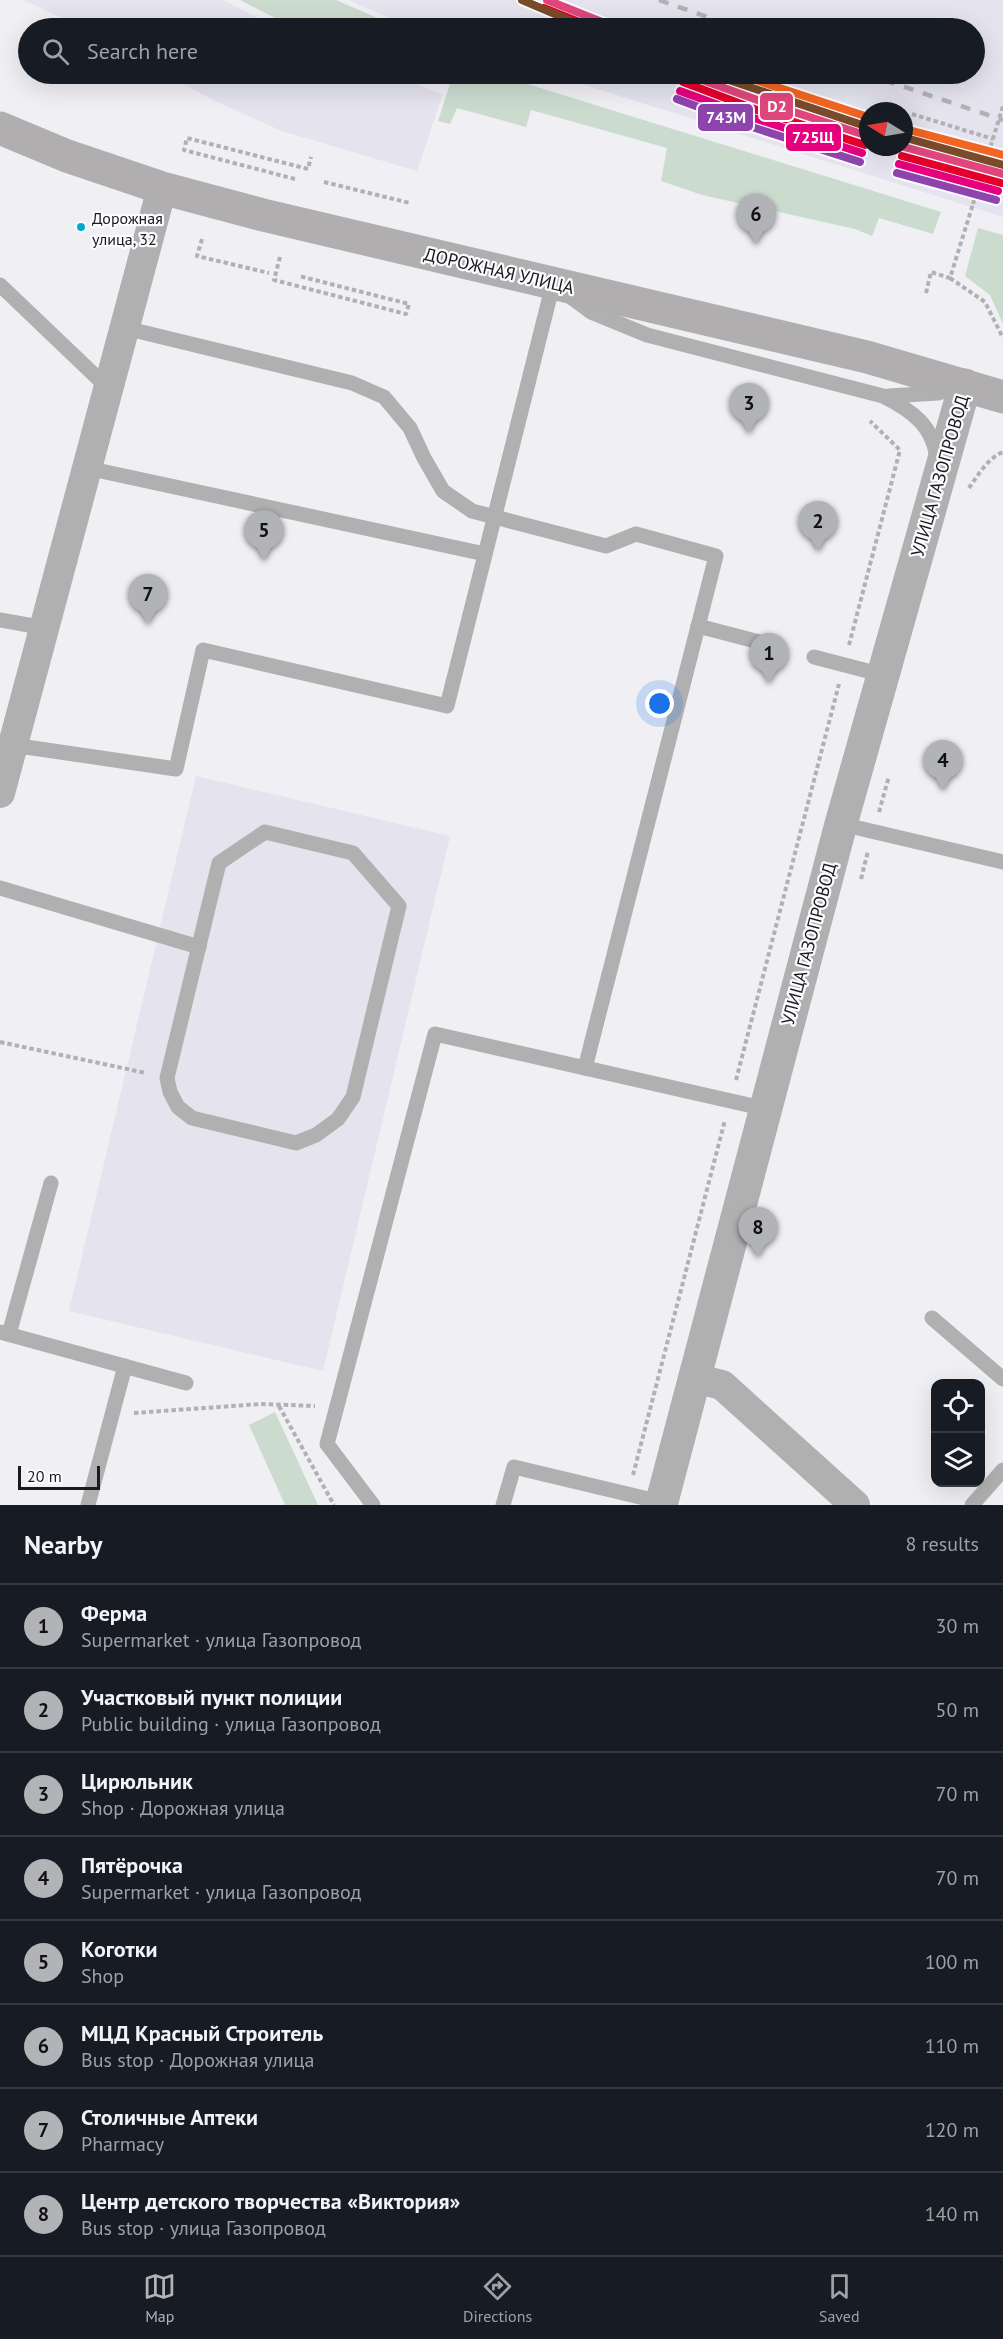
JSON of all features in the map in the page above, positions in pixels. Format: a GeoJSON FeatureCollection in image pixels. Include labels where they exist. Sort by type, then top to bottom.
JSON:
{"type":"FeatureCollection","features":[{"type":"Feature","properties":{"kind":"main road","name":"ДОРОЖНАЯ УЛИЦА"},"geometry":{"type":"LineString","coordinates":[[0,128],[67,156],[162,188],[262,215],[867,357],[1003,397]]}},
{"type":"Feature","properties":{"kind":"street"},"geometry":{"type":"LineString","coordinates":[[0,793],[162,188]]}},
{"type":"Feature","properties":{"kind":"street","name":"УЛИЦА ГАЗОПРОВОД"},"geometry":{"type":"LineString","coordinates":[[661,1504],[841,824],[965,385]]}},
{"type":"Feature","properties":{"kind":"street"},"geometry":{"type":"LineString","coordinates":[[694,1378],[722,1385],[855,1505]]}},
{"type":"Feature","properties":{"kind":"lane"},"geometry":{"type":"LineString","coordinates":[[12,745],[176,769],[203,650],[447,706],[553,284],[591,312],[647,335],[883,396],[905,407],[919,418],[929,434],[936,455],[938,482]]}},
{"type":"Feature","properties":{"kind":"lane"},"geometry":{"type":"LineString","coordinates":[[0,285],[108,388]]}},
{"type":"Feature","properties":{"kind":"lane"},"geometry":{"type":"LineString","coordinates":[[125,328],[352,383],[384,397],[410,428],[443,491],[472,510],[606,546],[636,534],[716,556],[585,1068]]}},
{"type":"Feature","properties":{"kind":"lane"},"geometry":{"type":"LineString","coordinates":[[883,396],[938,393],[965,385]]}},
{"type":"Feature","properties":{"kind":"lane"},"geometry":{"type":"LineString","coordinates":[[87,468],[485,554]]}},
{"type":"Feature","properties":{"kind":"lane"},"geometry":{"type":"LineString","coordinates":[[0,620],[45,628]]}},
{"type":"Feature","properties":{"kind":"lane"},"geometry":{"type":"LineString","coordinates":[[698,626],[774,646]]}},
{"type":"Feature","properties":{"kind":"lane"},"geometry":{"type":"LineString","coordinates":[[814,657],[883,675]]}},
{"type":"Feature","properties":{"kind":"lane"},"geometry":{"type":"LineString","coordinates":[[841,824],[1003,862]]}},
{"type":"Feature","properties":{"kind":"lane"},"geometry":{"type":"LineString","coordinates":[[265,832],[353,853],[399,906],[353,1097],[338,1119],[316,1135],[296,1143],[192,1118],[178,1107],[170,1092],[167,1078],[199,947],[219,863],[265,832]]}},
{"type":"Feature","properties":{"kind":"lane"},"geometry":{"type":"LineString","coordinates":[[0,888],[199,947]]}},
{"type":"Feature","properties":{"kind":"lane"},"geometry":{"type":"LineString","coordinates":[[373,1505],[327,1444],[435,1034],[766,1109]]}},
{"type":"Feature","properties":{"kind":"lane"},"geometry":{"type":"LineString","coordinates":[[51,1183],[5,1333],[186,1383]]}},
{"type":"Feature","properties":{"kind":"lane"},"geometry":{"type":"LineString","coordinates":[[932,1317],[1003,1378]]}},
{"type":"Feature","properties":{"kind":"lane"},"geometry":{"type":"LineString","coordinates":[[88,1505],[125,1366]]}},
{"type":"Feature","properties":{"kind":"lane"},"geometry":{"type":"LineString","coordinates":[[503,1505],[514,1467],[661,1504]]}},
{"type":"Feature","properties":{"kind":"lane"},"geometry":{"type":"LineString","coordinates":[[972,1505],[1003,1470]]}},
{"type":"Feature","properties":{"kind":"path"},"geometry":{"type":"LineString","coordinates":[[950,278],[1003,106]]}},
{"type":"Feature","properties":{"kind":"path"},"geometry":{"type":"LineString","coordinates":[[913,114],[993,139]]}},
{"type":"Feature","properties":{"kind":"path"},"geometry":{"type":"LineString","coordinates":[[296,179],[184,150],[187,138],[308,169],[311,157]]}},
{"type":"Feature","properties":{"kind":"path"},"geometry":{"type":"LineString","coordinates":[[898,159],[980,182]]}},
{"type":"Feature","properties":{"kind":"path"},"geometry":{"type":"LineString","coordinates":[[324,182],[410,203]]}},
{"type":"Feature","properties":{"kind":"path"},"geometry":{"type":"LineString","coordinates":[[202,239],[197,256],[269,273]]}},
{"type":"Feature","properties":{"kind":"path"},"geometry":{"type":"LineString","coordinates":[[280,257],[274,280],[406,314],[409,304],[299,276]]}},
{"type":"Feature","properties":{"kind":"path"},"geometry":{"type":"LineString","coordinates":[[926,293],[931,272],[950,278],[985,302],[1003,338]]}},
{"type":"Feature","properties":{"kind":"path"},"geometry":{"type":"LineString","coordinates":[[847,654],[900,450],[870,421]]}},
{"type":"Feature","properties":{"kind":"path"},"geometry":{"type":"LineString","coordinates":[[628,1494],[841,676]]}},
{"type":"Feature","properties":{"kind":"path"},"geometry":{"type":"LineString","coordinates":[[0,1042],[127,1069]]}},
{"type":"Feature","properties":{"kind":"path"},"geometry":{"type":"LineString","coordinates":[[112,1415],[261,1404],[338,1406]]}},
{"type":"Feature","properties":{"kind":"shaded area"},"geometry":{"type":"Polygon","coordinates":[[[24,0],[223,0],[258,18],[61,18],[24,0]]]}},
{"type":"Feature","properties":{"kind":"shaded area"},"geometry":{"type":"Polygon","coordinates":[[[349,0],[1003,0],[1003,217],[582,84],[985,84],[985,18],[390,18],[349,0]]]}},
{"type":"Feature","properties":{"kind":"shaded area"},"geometry":{"type":"Polygon","coordinates":[[[184,84],[415,84],[443,94],[417,171],[282,131],[184,84]]]}},
{"type":"Feature","properties":{"kind":"shaded area"},"geometry":{"type":"Polygon","coordinates":[[[196,776],[450,836],[323,1371],[69,1311],[196,776]]]}},
{"type":"Feature","properties":{"kind":"green space"},"geometry":{"type":"Polygon","coordinates":[[[240,0],[336,0],[377,18],[275,18],[240,0]]]}},
{"type":"Feature","properties":{"kind":"green space"},"geometry":{"type":"Polygon","coordinates":[[[450,84],[527,84],[941,212],[933,234],[879,218],[872,236],[855,229],[702,195],[661,181],[667,148],[531,110],[526,127],[457,108],[450,124],[438,121],[450,84]]]}},
{"type":"Feature","properties":{"kind":"green space"},"geometry":{"type":"Polygon","coordinates":[[[978,228],[1003,235],[1003,324],[990,295],[965,276],[978,228]]]}},
{"type":"Feature","properties":{"kind":"green space"},"geometry":{"type":"Polygon","coordinates":[[[275,1412],[318,1505],[285,1505],[249,1425],[275,1412]]]}},
{"type":"Feature","properties":{"kind":"railway"},"geometry":{"type":"LineString","coordinates":[[659,0],[710,18]]}},
{"type":"Feature","properties":{"kind":"railway"},"geometry":{"type":"LineString","coordinates":[[896,84],[1003,120]]}},
{"type":"Feature","properties":{"kind":"transit line"},"geometry":{"type":"LineString","coordinates":[[522,0],[564,18]]}},
{"type":"Feature","properties":{"kind":"transit line","name":"D2"},"geometry":{"type":"LineString","coordinates":[[547,0],[592,18]]}},
{"type":"Feature","properties":{"kind":"transit line"},"geometry":{"type":"LineString","coordinates":[[544,8],[569,18]]}},
{"type":"Feature","properties":{"kind":"transit line"},"geometry":{"type":"LineString","coordinates":[[688,84],[757,110],[859,143]]}},
{"type":"Feature","properties":{"kind":"transit line","name":"D2"},"geometry":{"type":"LineString","coordinates":[[713,84],[859,133]]}},
{"type":"Feature","properties":{"kind":"transit line"},"geometry":{"type":"LineString","coordinates":[[741,84],[859,124]]}},
{"type":"Feature","properties":{"kind":"transit line"},"geometry":{"type":"LineString","coordinates":[[767,84],[859,114]]}},
{"type":"Feature","properties":{"kind":"transit line","name":"725Щ"},"geometry":{"type":"LineString","coordinates":[[680,91],[859,152]]}},
{"type":"Feature","properties":{"kind":"transit line","name":"743М"},"geometry":{"type":"LineString","coordinates":[[677,99],[752,127],[860,162]]}},
{"type":"Feature","properties":{"kind":"transit line"},"geometry":{"type":"LineString","coordinates":[[913,131],[1003,155]]}},
{"type":"Feature","properties":{"kind":"transit line"},"geometry":{"type":"LineString","coordinates":[[913,140],[1003,165]]}},
{"type":"Feature","properties":{"kind":"transit line","name":"D2"},"geometry":{"type":"LineString","coordinates":[[913,149],[1003,174]]}},
{"type":"Feature","properties":{"kind":"transit line"},"geometry":{"type":"LineString","coordinates":[[902,156],[1001,183]]}},
{"type":"Feature","properties":{"kind":"transit line","name":"725Щ"},"geometry":{"type":"LineString","coordinates":[[899,164],[998,191]]}},
{"type":"Feature","properties":{"kind":"transit line","name":"743М"},"geometry":{"type":"LineString","coordinates":[[897,173],[996,200]]}},
{"type":"Feature","properties":{"kind":"place","name":"Дорожная улица, 32"},"geometry":{"type":"Point","coordinates":[81,227]}},
{"type":"Feature","properties":{"kind":"place","name":"МЦД Красный Строитель"},"geometry":{"type":"Point","coordinates":[756,244]}},
{"type":"Feature","properties":{"kind":"place","name":"Цирюльник"},"geometry":{"type":"Point","coordinates":[749,433]}},
{"type":"Feature","properties":{"kind":"place","name":"Участковый пункт полиции"},"geometry":{"type":"Point","coordinates":[818,551]}},
{"type":"Feature","properties":{"kind":"place","name":"Коготки"},"geometry":{"type":"Point","coordinates":[264,560]}},
{"type":"Feature","properties":{"kind":"place","name":"Столичные Аптеки"},"geometry":{"type":"Point","coordinates":[148,624]}},
{"type":"Feature","properties":{"kind":"place","name":"Ферма"},"geometry":{"type":"Point","coordinates":[769,683]}},
{"type":"Feature","properties":{"kind":"place","name":"Пятёрочка"},"geometry":{"type":"Point","coordinates":[943,790]}},
{"type":"Feature","properties":{"kind":"place","name":"Центр детского творчества «Виктория»"},"geometry":{"type":"Point","coordinates":[758,1257]}}]}
